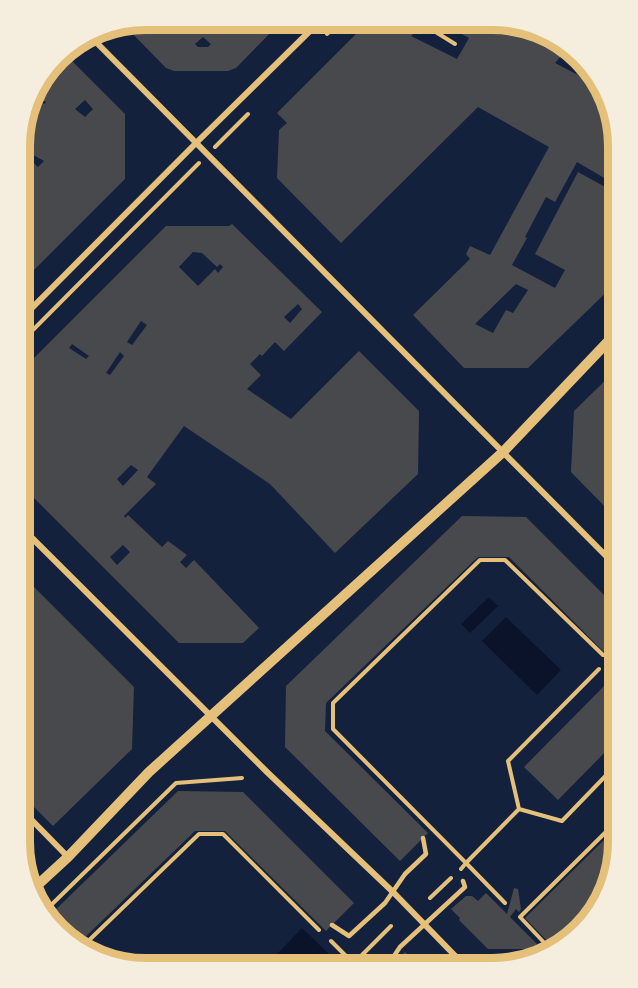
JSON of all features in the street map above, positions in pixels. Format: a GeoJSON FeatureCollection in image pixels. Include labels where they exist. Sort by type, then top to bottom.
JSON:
{"type":"FeatureCollection","features":[{"type":"Feature","properties":{"kind":"street"},"geometry":{"type":"LineString","coordinates":[[30,310],[311,30]]}},
{"type":"Feature","properties":{"kind":"street"},"geometry":{"type":"LineString","coordinates":[[95,42],[608,558]]}},
{"type":"Feature","properties":{"kind":"street"},"geometry":{"type":"LineString","coordinates":[[38,884],[140,780],[503,452],[608,342]]}},
{"type":"Feature","properties":{"kind":"street"},"geometry":{"type":"LineString","coordinates":[[30,536],[393,892],[457,958]]}},
{"type":"Feature","properties":{"kind":"street"},"geometry":{"type":"LineString","coordinates":[[30,818],[68,856]]}},
{"type":"Feature","properties":{"kind":"lane"},"geometry":{"type":"LineString","coordinates":[[332,926],[349,936],[385,903],[405,874],[426,854],[423,838]]}},
{"type":"Feature","properties":{"kind":"lane"},"geometry":{"type":"LineString","coordinates":[[392,958],[400,946],[465,887],[463,881]]}},
{"type":"Feature","properties":{"kind":"path"},"geometry":{"type":"LineString","coordinates":[[432,30],[454,44]]}},
{"type":"Feature","properties":{"kind":"path"},"geometry":{"type":"LineString","coordinates":[[30,333],[172,190]]}},
{"type":"Feature","properties":{"kind":"path"},"geometry":{"type":"LineString","coordinates":[[505,903],[333,729],[333,703],[480,560],[505,560],[603,655]]}},
{"type":"Feature","properties":{"kind":"path"},"geometry":{"type":"LineString","coordinates":[[519,810],[508,761],[599,669]]}},
{"type":"Feature","properties":{"kind":"path"},"geometry":{"type":"LineString","coordinates":[[519,810],[562,821],[608,773]]}},
{"type":"Feature","properties":{"kind":"path"},"geometry":{"type":"LineString","coordinates":[[50,907],[176,783],[242,777]]}},
{"type":"Feature","properties":{"kind":"path"},"geometry":{"type":"LineString","coordinates":[[430,898],[519,810]]}},
{"type":"Feature","properties":{"kind":"path"},"geometry":{"type":"LineString","coordinates":[[546,945],[520,917],[608,830]]}},
{"type":"Feature","properties":{"kind":"path"},"geometry":{"type":"LineString","coordinates":[[87,942],[199,834],[223,834],[323,933]]}},
{"type":"Feature","properties":{"kind":"path"},"geometry":{"type":"LineString","coordinates":[[359,958],[391,927]]}},
{"type":"Feature","properties":{"kind":"path"},"geometry":{"type":"LineString","coordinates":[[331,941],[349,958]]}},
{"type":"Feature","properties":{"kind":"water"},"geometry":{"type":"Polygon","coordinates":[[[489,597],[498,606],[470,633],[461,624],[489,597]]]}},
{"type":"Feature","properties":{"kind":"water"},"geometry":{"type":"Polygon","coordinates":[[[506,617],[561,670],[537,695],[482,641],[506,617]]]}},
{"type":"Feature","properties":{"kind":"water"},"geometry":{"type":"Polygon","coordinates":[[[302,928],[330,955],[327,958],[277,958],[275,956],[302,928]]]}},
{"type":"Feature","properties":{"kind":"building"},"geometry":{"type":"Polygon","coordinates":[[[273,30],[236,68],[228,71],[174,71],[166,68],[130,31],[273,30]],[[203,37],[195,44],[198,47],[208,47],[211,44],[203,37]]]}},
{"type":"Feature","properties":{"kind":"building"},"geometry":{"type":"Polygon","coordinates":[[[360,30],[417,30],[411,36],[457,59],[469,38],[455,30],[507,31],[550,45],[563,54],[555,63],[576,74],[580,70],[584,75],[599,101],[606,123],[608,180],[577,162],[555,202],[546,197],[512,265],[555,288],[565,270],[535,254],[578,172],[608,188],[608,291],[528,368],[464,368],[413,315],[470,259],[466,254],[470,246],[490,255],[549,147],[478,107],[341,243],[277,178],[279,130],[287,123],[277,113],[360,30]],[[516,284],[475,324],[493,333],[506,310],[513,313],[528,290],[516,284]]]}},
{"type":"Feature","properties":{"kind":"building"},"geometry":{"type":"Polygon","coordinates":[[[70,59],[125,114],[125,179],[30,274],[30,160],[38,167],[44,161],[30,153],[31,131],[39,101],[44,104],[46,102],[40,99],[45,88],[70,59]],[[85,100],[75,109],[85,117],[93,109],[85,100]]]}},
{"type":"Feature","properties":{"kind":"building"},"geometry":{"type":"Polygon","coordinates":[[[232,224],[322,312],[284,351],[275,342],[262,356],[260,354],[250,364],[261,375],[247,389],[291,419],[359,351],[419,411],[418,474],[335,553],[270,484],[184,426],[147,477],[156,484],[124,516],[125,518],[128,515],[162,547],[168,541],[187,555],[180,562],[186,568],[194,560],[259,628],[243,643],[179,643],[30,494],[30,362],[166,226],[229,226],[232,224]],[[193,252],[179,267],[198,286],[215,269],[218,273],[223,267],[220,264],[217,267],[202,253],[193,252]],[[298,304],[284,317],[290,323],[302,309],[298,304]],[[141,321],[127,342],[132,345],[147,325],[141,321]],[[72,344],[69,348],[86,359],[89,356],[72,344]],[[120,352],[106,373],[110,375],[124,356],[120,352]],[[131,465],[117,479],[123,486],[138,470],[131,465]],[[123,545],[110,557],[117,565],[130,552],[123,545]]]}},
{"type":"Feature","properties":{"kind":"building"},"geometry":{"type":"Polygon","coordinates":[[[608,378],[608,510],[571,472],[574,411],[608,378]]]}},
{"type":"Feature","properties":{"kind":"building"},"geometry":{"type":"Polygon","coordinates":[[[462,516],[526,517],[608,599],[608,656],[509,557],[478,557],[326,703],[325,731],[428,833],[400,861],[285,747],[286,686],[462,516]]]}},
{"type":"Feature","properties":{"kind":"building"},"geometry":{"type":"Polygon","coordinates":[[[30,583],[134,687],[132,749],[53,826],[30,803],[30,583]]]}},
{"type":"Feature","properties":{"kind":"building"},"geometry":{"type":"Polygon","coordinates":[[[608,682],[608,749],[558,800],[524,767],[608,682]]]}},
{"type":"Feature","properties":{"kind":"building"},"geometry":{"type":"Polygon","coordinates":[[[178,791],[243,792],[354,903],[326,931],[225,831],[195,831],[83,939],[53,912],[178,791]]]}},
{"type":"Feature","properties":{"kind":"building"},"geometry":{"type":"Polygon","coordinates":[[[608,836],[606,865],[602,880],[589,907],[574,924],[549,943],[525,918],[608,836]]]}},
{"type":"Feature","properties":{"kind":"building"},"geometry":{"type":"Polygon","coordinates":[[[514,888],[518,889],[521,909],[519,912],[516,909],[510,917],[537,944],[533,949],[488,949],[451,909],[466,896],[472,896],[478,901],[486,893],[507,914],[514,888]]]}},
{"type":"Feature","properties":{"kind":"building"},"geometry":{"type":"Polygon","coordinates":[[[405,952],[410,958],[400,958],[405,952]]]}}]}
